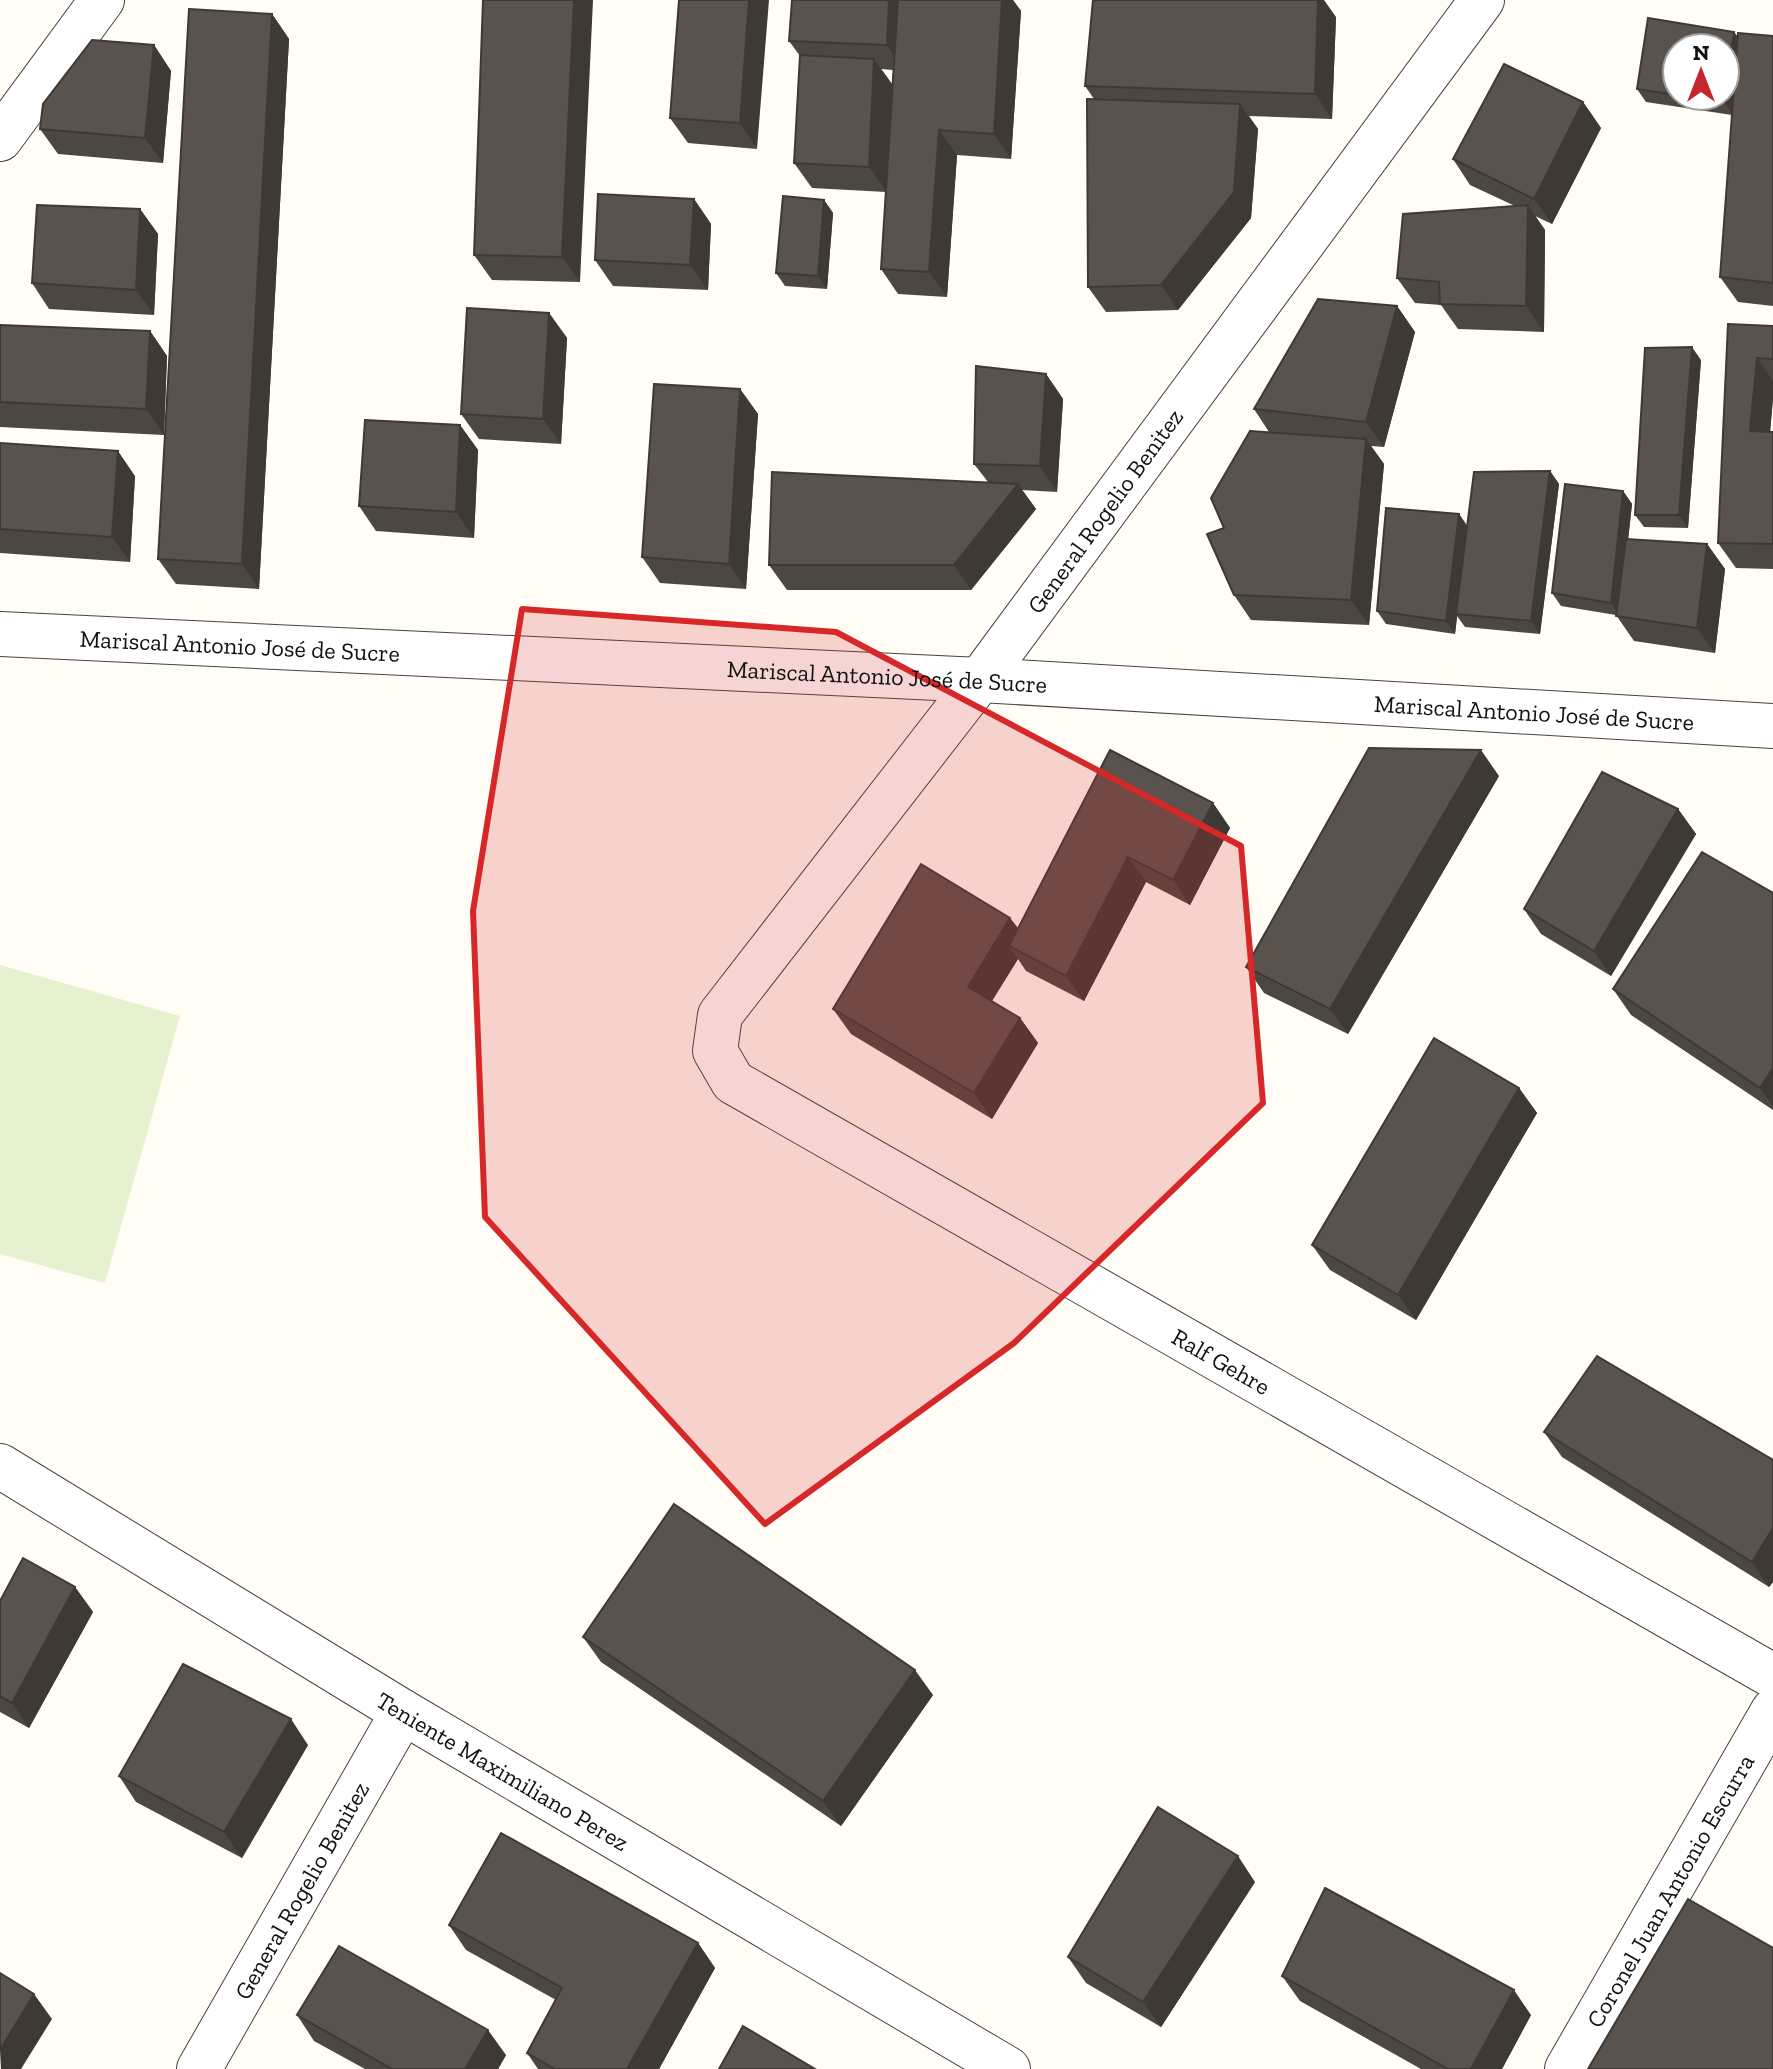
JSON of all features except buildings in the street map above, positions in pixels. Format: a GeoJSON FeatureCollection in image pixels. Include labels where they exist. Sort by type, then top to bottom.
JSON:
{"type":"FeatureCollection","features":[{"type":"Feature","properties":{"kind":"street"},"geometry":{"type":"LineString","coordinates":[[0,139],[102,0]]}},
{"type":"Feature","properties":{"kind":"street","name":"General Rogelio Benitez"},"geometry":{"type":"LineString","coordinates":[[720,1015],[980,680],[1482,0]]}},
{"type":"Feature","properties":{"kind":"street","name":"Mariscal Antonio José de Sucre"},"geometry":{"type":"LineString","coordinates":[[0,634],[980,680],[1773,726]]}},
{"type":"Feature","properties":{"kind":"street","name":"Ralf Gehre"},"geometry":{"type":"LineString","coordinates":[[720,1015],[715,1051],[733,1082],[1773,1676]]}},
{"type":"Feature","properties":{"kind":"street","name":"Teniente Maximiliano Perez"},"geometry":{"type":"LineString","coordinates":[[0,1466],[403,1712],[1008,2069]]}},
{"type":"Feature","properties":{"kind":"street","name":"Coronel Juan Antonio Escurra"},"geometry":{"type":"LineString","coordinates":[[1567,2069],[1773,1711]]}},
{"type":"Feature","properties":{"kind":"street","name":"General Rogelio Benitez"},"geometry":{"type":"LineString","coordinates":[[199,2069],[403,1712]]}},
{"type":"Feature","properties":{"kind":"highlighted area"},"geometry":{"type":"Polygon","coordinates":[[[522,609],[836,632],[1241,846],[1263,1103],[1014,1343],[765,1524],[485,1217],[473,911],[522,609]]]}},
{"type":"Feature","properties":{"kind":"green space"},"geometry":{"type":"Polygon","coordinates":[[[0,965],[180,1016],[105,1283],[0,1254],[0,965]]]}}]}
